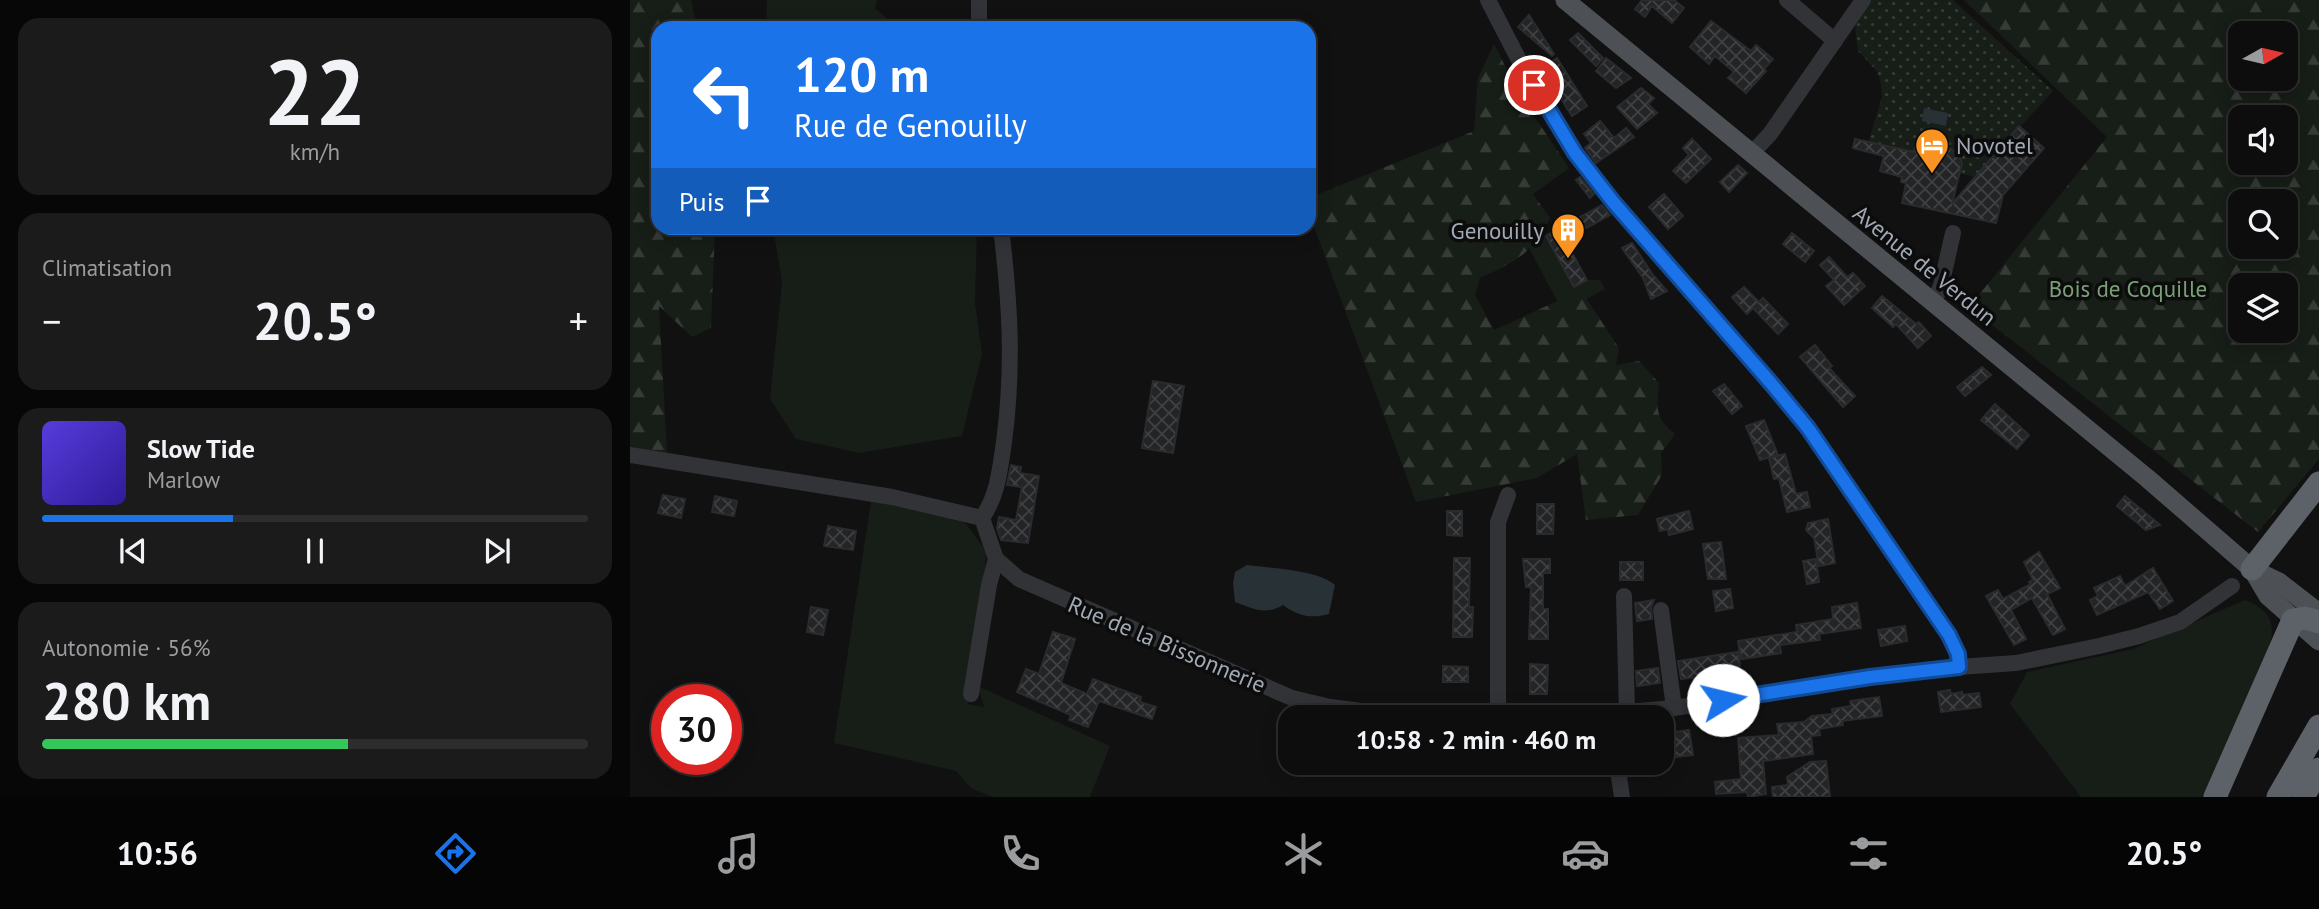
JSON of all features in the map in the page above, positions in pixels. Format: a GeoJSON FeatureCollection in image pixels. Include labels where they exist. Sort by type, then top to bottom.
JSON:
{"type":"FeatureCollection","features":[{"type":"Feature","properties":{"kind":"highway"},"geometry":{"type":"LineString","coordinates":[[2252,569],[2319,483]]}},
{"type":"Feature","properties":{"kind":"highway"},"geometry":{"type":"LineString","coordinates":[[2216,797],[2293,620],[2305,618],[2319,622]]}},
{"type":"Feature","properties":{"kind":"highway"},"geometry":{"type":"LineString","coordinates":[[2278,797],[2319,726]]}},
{"type":"Feature","properties":{"kind":"highway"},"geometry":{"type":"LineString","coordinates":[[2303,797],[2319,769]]}},
{"type":"Feature","properties":{"kind":"main road","name":"Avenue de Verdun"},"geometry":{"type":"LineString","coordinates":[[1565,0],[2147,478],[2252,569],[2279,582],[2319,613]]}},
{"type":"Feature","properties":{"kind":"main road","name":"Avenue de Verdun"},"geometry":{"type":"LineString","coordinates":[[2252,569],[2268,596],[2319,641]]}},
{"type":"Feature","properties":{"kind":"street"},"geometry":{"type":"LineString","coordinates":[[979,0],[979,21]]}},
{"type":"Feature","properties":{"kind":"street"},"geometry":{"type":"LineString","coordinates":[[1488,0],[1520,62],[1575,153],[1614,203],[1808,428],[1949,635],[1958,654],[1959,667]]}},
{"type":"Feature","properties":{"kind":"street"},"geometry":{"type":"LineString","coordinates":[[1787,0],[1835,41]]}},
{"type":"Feature","properties":{"kind":"street"},"geometry":{"type":"LineString","coordinates":[[1752,153],[1770,134],[1863,0]]}},
{"type":"Feature","properties":{"kind":"street"},"geometry":{"type":"LineString","coordinates":[[1933,303],[1941,286],[1953,233]]}},
{"type":"Feature","properties":{"kind":"street"},"geometry":{"type":"LineString","coordinates":[[982,518],[992,503],[998,483],[1011,379],[1010,305],[1002,235]]}},
{"type":"Feature","properties":{"kind":"street"},"geometry":{"type":"LineString","coordinates":[[630,455],[892,497],[982,518]]}},
{"type":"Feature","properties":{"kind":"street"},"geometry":{"type":"LineString","coordinates":[[1499,705],[1499,522],[1508,495]]}},
{"type":"Feature","properties":{"kind":"street"},"geometry":{"type":"LineString","coordinates":[[971,694],[989,585],[996,559],[982,518]]}},
{"type":"Feature","properties":{"kind":"street","name":"Rue de la Bissonnerie"},"geometry":{"type":"LineString","coordinates":[[996,559],[1019,579],[1292,698],[1322,705]]}},
{"type":"Feature","properties":{"kind":"street","name":"Rue de la Bissonnerie"},"geometry":{"type":"LineString","coordinates":[[1674,708],[1870,677],[2016,663],[2139,636],[2180,622],[2232,586]]}},
{"type":"Feature","properties":{"kind":"street"},"geometry":{"type":"LineString","coordinates":[[1624,596],[1628,705]]}},
{"type":"Feature","properties":{"kind":"street"},"geometry":{"type":"LineString","coordinates":[[1661,610],[1674,705]]}},
{"type":"Feature","properties":{"kind":"street"},"geometry":{"type":"LineString","coordinates":[[1619,775],[1622,797]]}},
{"type":"Feature","properties":{"kind":"green space"},"geometry":{"type":"Polygon","coordinates":[[[630,0],[691,0],[696,21],[651,21],[651,235],[715,235],[711,328],[692,337],[659,306],[667,453],[630,447],[630,0]]]}},
{"type":"Feature","properties":{"kind":"green space"},"geometry":{"type":"Polygon","coordinates":[[[767,0],[877,0],[875,8],[890,21],[766,21],[767,0]]]}},
{"type":"Feature","properties":{"kind":"green space"},"geometry":{"type":"Polygon","coordinates":[[[1868,0],[1953,0],[2053,91],[2020,127],[2018,126],[1975,177],[1961,174],[1951,149],[1942,147],[1914,152],[1872,143],[1869,140],[1882,97],[1881,84],[1877,71],[1858,51],[1854,19],[1868,0]]]}},
{"type":"Feature","properties":{"kind":"green space","name":"Bois de Coquille"},"geometry":{"type":"Polygon","coordinates":[[[1964,0],[2319,0],[2319,459],[2258,532],[1969,307],[2107,137],[1964,0]]]}},
{"type":"Feature","properties":{"kind":"green space"},"geometry":{"type":"Polygon","coordinates":[[[1494,44],[1518,92],[1569,168],[1533,194],[1550,218],[1537,240],[1512,262],[1480,278],[1475,295],[1494,330],[1575,293],[1584,295],[1619,348],[1616,365],[1639,361],[1659,383],[1658,412],[1663,422],[1675,434],[1661,453],[1662,475],[1638,515],[1586,520],[1577,454],[1537,478],[1416,502],[1316,232],[1316,195],[1474,131],[1478,78],[1494,44]]]}},
{"type":"Feature","properties":{"kind":"green space"},"geometry":{"type":"Polygon","coordinates":[[[1535,215],[1574,287],[1587,280],[1600,280],[1605,289],[1563,312],[1516,224],[1535,215]]]}},
{"type":"Feature","properties":{"kind":"green space"},"geometry":{"type":"Polygon","coordinates":[[[774,235],[977,235],[975,303],[982,354],[962,436],[859,453],[796,439],[770,399],[782,282],[774,235]]]}},
{"type":"Feature","properties":{"kind":"green space"},"geometry":{"type":"Polygon","coordinates":[[[871,501],[955,517],[966,524],[986,551],[985,584],[968,704],[984,707],[978,686],[1110,746],[1090,797],[992,797],[971,788],[956,771],[834,743],[871,501]]]}},
{"type":"Feature","properties":{"kind":"green space"},"geometry":{"type":"Polygon","coordinates":[[[2245,600],[2267,615],[2272,626],[2271,641],[2206,797],[2081,797],[2010,704],[2027,672],[2133,649],[2245,600]]]}},
{"type":"Feature","properties":{"kind":"shaded area"},"geometry":{"type":"Polygon","coordinates":[[[1924,108],[1948,113],[1946,126],[1922,121],[1924,108]]]}},
{"type":"Feature","properties":{"kind":"shaded area"},"geometry":{"type":"Polygon","coordinates":[[[1247,565],[1293,570],[1328,580],[1335,585],[1329,614],[1305,616],[1283,605],[1270,610],[1259,610],[1235,602],[1235,572],[1247,565]]]}},
{"type":"Feature","properties":{"kind":"building"},"geometry":{"type":"Polygon","coordinates":[[[1642,0],[1674,0],[1684,8],[1672,23],[1652,6],[1645,17],[1635,9],[1642,0]]]}},
{"type":"Feature","properties":{"kind":"building"},"geometry":{"type":"Polygon","coordinates":[[[1529,15],[1554,54],[1552,56],[1518,27],[1529,15]]]}},
{"type":"Feature","properties":{"kind":"building"},"geometry":{"type":"Polygon","coordinates":[[[1711,21],[1751,51],[1756,45],[1773,59],[1746,93],[1728,78],[1734,72],[1715,56],[1709,64],[1690,47],[1711,21]]]}},
{"type":"Feature","properties":{"kind":"building"},"geometry":{"type":"Polygon","coordinates":[[[1578,33],[1603,58],[1596,66],[1570,40],[1578,33]]]}},
{"type":"Feature","properties":{"kind":"building"},"geometry":{"type":"Polygon","coordinates":[[[1557,58],[1587,106],[1572,116],[1542,69],[1557,58]]]}},
{"type":"Feature","properties":{"kind":"building"},"geometry":{"type":"Polygon","coordinates":[[[1606,58],[1631,78],[1616,88],[1596,71],[1606,58]]]}},
{"type":"Feature","properties":{"kind":"building"},"geometry":{"type":"Polygon","coordinates":[[[1641,88],[1654,98],[1648,104],[1657,113],[1637,129],[1617,107],[1641,88]]]}},
{"type":"Feature","properties":{"kind":"building"},"geometry":{"type":"Polygon","coordinates":[[[1600,121],[1614,138],[1626,128],[1634,137],[1596,163],[1585,148],[1591,143],[1584,134],[1600,121]]]}},
{"type":"Feature","properties":{"kind":"building","name":"Novotel"},"geometry":{"type":"Polygon","coordinates":[[[2019,126],[2044,148],[2003,195],[1996,223],[1902,203],[1906,183],[1901,182],[1902,177],[1880,171],[1884,156],[1853,148],[1855,139],[1914,152],[1915,147],[1923,145],[1951,149],[1958,153],[1962,163],[1952,204],[2019,126]]]}},
{"type":"Feature","properties":{"kind":"building"},"geometry":{"type":"Polygon","coordinates":[[[1692,139],[1711,159],[1686,183],[1673,171],[1689,155],[1683,148],[1692,139]]]}},
{"type":"Feature","properties":{"kind":"building"},"geometry":{"type":"Polygon","coordinates":[[[1738,165],[1747,173],[1729,192],[1720,182],[1738,165]]]}},
{"type":"Feature","properties":{"kind":"building"},"geometry":{"type":"Polygon","coordinates":[[[1580,177],[1594,194],[1590,198],[1576,180],[1580,177]]]}},
{"type":"Feature","properties":{"kind":"building"},"geometry":{"type":"Polygon","coordinates":[[[1664,194],[1683,216],[1668,229],[1649,207],[1664,194]]]}},
{"type":"Feature","properties":{"kind":"building"},"geometry":{"type":"Polygon","coordinates":[[[1602,205],[1610,215],[1565,240],[1587,280],[1574,287],[1546,236],[1602,205]]]}},
{"type":"Feature","properties":{"kind":"building"},"geometry":{"type":"Polygon","coordinates":[[[1792,233],[1814,251],[1805,262],[1783,244],[1792,233]]]}},
{"type":"Feature","properties":{"kind":"building"},"geometry":{"type":"Polygon","coordinates":[[[1632,243],[1667,291],[1651,299],[1643,278],[1622,248],[1632,243]]]}},
{"type":"Feature","properties":{"kind":"building"},"geometry":{"type":"Polygon","coordinates":[[[1829,257],[1847,277],[1853,273],[1865,286],[1844,305],[1826,286],[1834,280],[1820,265],[1829,257]]]}},
{"type":"Feature","properties":{"kind":"building"},"geometry":{"type":"Polygon","coordinates":[[[1744,287],[1759,302],[1763,298],[1788,324],[1778,334],[1753,308],[1747,314],[1732,297],[1744,287]]]}},
{"type":"Feature","properties":{"kind":"building"},"geometry":{"type":"Polygon","coordinates":[[[1882,296],[1916,324],[1919,322],[1931,336],[1918,348],[1896,324],[1893,327],[1872,308],[1882,296]]]}},
{"type":"Feature","properties":{"kind":"building"},"geometry":{"type":"Polygon","coordinates":[[[1815,345],[1832,366],[1829,368],[1855,396],[1843,407],[1800,357],[1815,345]]]}},
{"type":"Feature","properties":{"kind":"building"},"geometry":{"type":"Polygon","coordinates":[[[1982,367],[1991,375],[1965,396],[1957,387],[1982,367]]]}},
{"type":"Feature","properties":{"kind":"building"},"geometry":{"type":"Polygon","coordinates":[[[1153,381],[1184,386],[1173,453],[1142,448],[1153,381]]]}},
{"type":"Feature","properties":{"kind":"building"},"geometry":{"type":"Polygon","coordinates":[[[1724,384],[1742,406],[1732,414],[1713,391],[1724,384]]]}},
{"type":"Feature","properties":{"kind":"building"},"geometry":{"type":"Polygon","coordinates":[[[1995,404],[2029,435],[2017,449],[1981,420],[1995,404]]]}},
{"type":"Feature","properties":{"kind":"building"},"geometry":{"type":"Polygon","coordinates":[[[1764,420],[1778,455],[1760,460],[1746,426],[1764,420]]]}},
{"type":"Feature","properties":{"kind":"building"},"geometry":{"type":"Polygon","coordinates":[[[1785,454],[1796,494],[1807,492],[1810,507],[1787,512],[1779,478],[1774,479],[1769,458],[1785,454]]]}},
{"type":"Feature","properties":{"kind":"building"},"geometry":{"type":"Polygon","coordinates":[[[1011,465],[1021,467],[1020,473],[1039,476],[1028,543],[1001,540],[997,528],[999,517],[1016,520],[1022,487],[1007,485],[1011,465]]]}},
{"type":"Feature","properties":{"kind":"building"},"geometry":{"type":"Polygon","coordinates":[[[663,495],[685,499],[681,518],[658,513],[663,495]]]}},
{"type":"Feature","properties":{"kind":"building"},"geometry":{"type":"Polygon","coordinates":[[[715,496],[737,501],[734,516],[712,512],[715,496]]]}},
{"type":"Feature","properties":{"kind":"building"},"geometry":{"type":"Polygon","coordinates":[[[2125,496],[2160,525],[2146,530],[2117,506],[2125,496]]]}},
{"type":"Feature","properties":{"kind":"building"},"geometry":{"type":"Polygon","coordinates":[[[1537,504],[1554,504],[1553,534],[1537,534],[1537,504]]]}},
{"type":"Feature","properties":{"kind":"building"},"geometry":{"type":"Polygon","coordinates":[[[1447,511],[1462,511],[1462,536],[1447,535],[1447,511]]]}},
{"type":"Feature","properties":{"kind":"building"},"geometry":{"type":"Polygon","coordinates":[[[1689,511],[1693,529],[1669,535],[1668,529],[1660,531],[1657,519],[1689,511]]]}},
{"type":"Feature","properties":{"kind":"building"},"geometry":{"type":"Polygon","coordinates":[[[1828,519],[1835,563],[1819,566],[1814,538],[1806,530],[1808,523],[1828,519]]]}},
{"type":"Feature","properties":{"kind":"building"},"geometry":{"type":"Polygon","coordinates":[[[828,526],[856,531],[853,550],[824,546],[828,526]]]}},
{"type":"Feature","properties":{"kind":"building"},"geometry":{"type":"Polygon","coordinates":[[[1721,542],[1726,579],[1708,579],[1703,544],[1721,542]]]}},
{"type":"Feature","properties":{"kind":"building"},"geometry":{"type":"Polygon","coordinates":[[[2039,552],[2060,588],[2047,594],[2065,629],[2053,635],[2032,598],[2011,610],[2026,639],[2014,645],[1986,596],[1998,590],[2003,599],[2031,584],[2029,582],[2033,580],[2024,562],[2039,552]]]}},
{"type":"Feature","properties":{"kind":"building"},"geometry":{"type":"Polygon","coordinates":[[[1454,558],[1470,558],[1469,607],[1473,607],[1472,637],[1453,637],[1454,558]]]}},
{"type":"Feature","properties":{"kind":"building"},"geometry":{"type":"Polygon","coordinates":[[[1523,559],[1550,559],[1550,573],[1543,573],[1543,609],[1548,609],[1548,639],[1529,639],[1531,587],[1526,587],[1523,559]]]}},
{"type":"Feature","properties":{"kind":"building"},"geometry":{"type":"Polygon","coordinates":[[[1816,559],[1819,582],[1807,584],[1803,561],[1816,559]]]}},
{"type":"Feature","properties":{"kind":"building"},"geometry":{"type":"Polygon","coordinates":[[[1620,562],[1643,562],[1643,580],[1620,580],[1620,562]]]}},
{"type":"Feature","properties":{"kind":"building"},"geometry":{"type":"Polygon","coordinates":[[[2153,568],[2173,601],[2160,609],[2148,592],[2097,615],[2090,600],[2098,596],[2094,588],[2120,576],[2125,586],[2153,568]]]}},
{"type":"Feature","properties":{"kind":"building"},"geometry":{"type":"Polygon","coordinates":[[[1730,589],[1733,608],[1716,611],[1713,591],[1730,589]]]}},
{"type":"Feature","properties":{"kind":"building"},"geometry":{"type":"Polygon","coordinates":[[[1654,600],[1651,607],[1652,619],[1637,621],[1635,603],[1654,600]]]}},
{"type":"Feature","properties":{"kind":"building"},"geometry":{"type":"Polygon","coordinates":[[[1857,603],[1861,628],[1819,634],[1820,640],[1780,645],[1781,653],[1741,659],[1738,641],[1797,632],[1796,625],[1833,619],[1832,607],[1857,603]]]}},
{"type":"Feature","properties":{"kind":"building"},"geometry":{"type":"Polygon","coordinates":[[[811,607],[828,610],[823,635],[807,632],[811,607]]]}},
{"type":"Feature","properties":{"kind":"building"},"geometry":{"type":"Polygon","coordinates":[[[1905,626],[1907,641],[1881,646],[1878,630],[1905,626]]]}},
{"type":"Feature","properties":{"kind":"building"},"geometry":{"type":"Polygon","coordinates":[[[1053,632],[1075,639],[1061,683],[1087,694],[1093,679],[1141,697],[1140,702],[1156,707],[1152,719],[1099,701],[1088,727],[1069,720],[1071,715],[1017,692],[1026,669],[1039,674],[1053,632]]]}},
{"type":"Feature","properties":{"kind":"building"},"geometry":{"type":"Polygon","coordinates":[[[1738,652],[1740,666],[1699,673],[1700,677],[1681,679],[1678,661],[1738,652]]]}},
{"type":"Feature","properties":{"kind":"building"},"geometry":{"type":"Polygon","coordinates":[[[1530,664],[1548,665],[1547,694],[1530,694],[1530,664]]]}},
{"type":"Feature","properties":{"kind":"building"},"geometry":{"type":"Polygon","coordinates":[[[1443,666],[1468,667],[1468,682],[1443,682],[1443,666]]]}},
{"type":"Feature","properties":{"kind":"building"},"geometry":{"type":"Polygon","coordinates":[[[1658,668],[1660,683],[1637,686],[1636,671],[1658,668]]]}},
{"type":"Feature","properties":{"kind":"building"},"geometry":{"type":"Polygon","coordinates":[[[1950,690],[1951,694],[1979,693],[1981,707],[1941,712],[1938,692],[1950,690]]]}},
{"type":"Feature","properties":{"kind":"building"},"geometry":{"type":"Polygon","coordinates":[[[1879,697],[1882,716],[1842,721],[1843,725],[1819,729],[1820,735],[1811,736],[1813,754],[1763,761],[1766,794],[1748,797],[1747,792],[1716,794],[1715,782],[1741,779],[1738,738],[1779,735],[1777,724],[1804,722],[1812,716],[1833,714],[1832,709],[1851,706],[1850,701],[1879,697]]]}},
{"type":"Feature","properties":{"kind":"building"},"geometry":{"type":"Polygon","coordinates":[[[1689,730],[1693,755],[1674,757],[1674,732],[1689,730]]]}},
{"type":"Feature","properties":{"kind":"building"},"geometry":{"type":"Polygon","coordinates":[[[1826,761],[1830,797],[1773,797],[1772,787],[1788,785],[1787,777],[1810,762],[1826,761]]]}},
{"type":"Feature","properties":{"kind":"place","name":"Novotel"},"geometry":{"type":"Point","coordinates":[1932,175]}},
{"type":"Feature","properties":{"kind":"place","name":"Genouilly"},"geometry":{"type":"Point","coordinates":[1568,260]}},
{"type":"Feature","properties":{"kind":"route"},"geometry":{"type":"LineString","coordinates":[[1534,85],[1575,153],[1614,203],[1808,428],[1949,635],[1958,654],[1959,667],[1870,677],[1723,700]]}}]}
